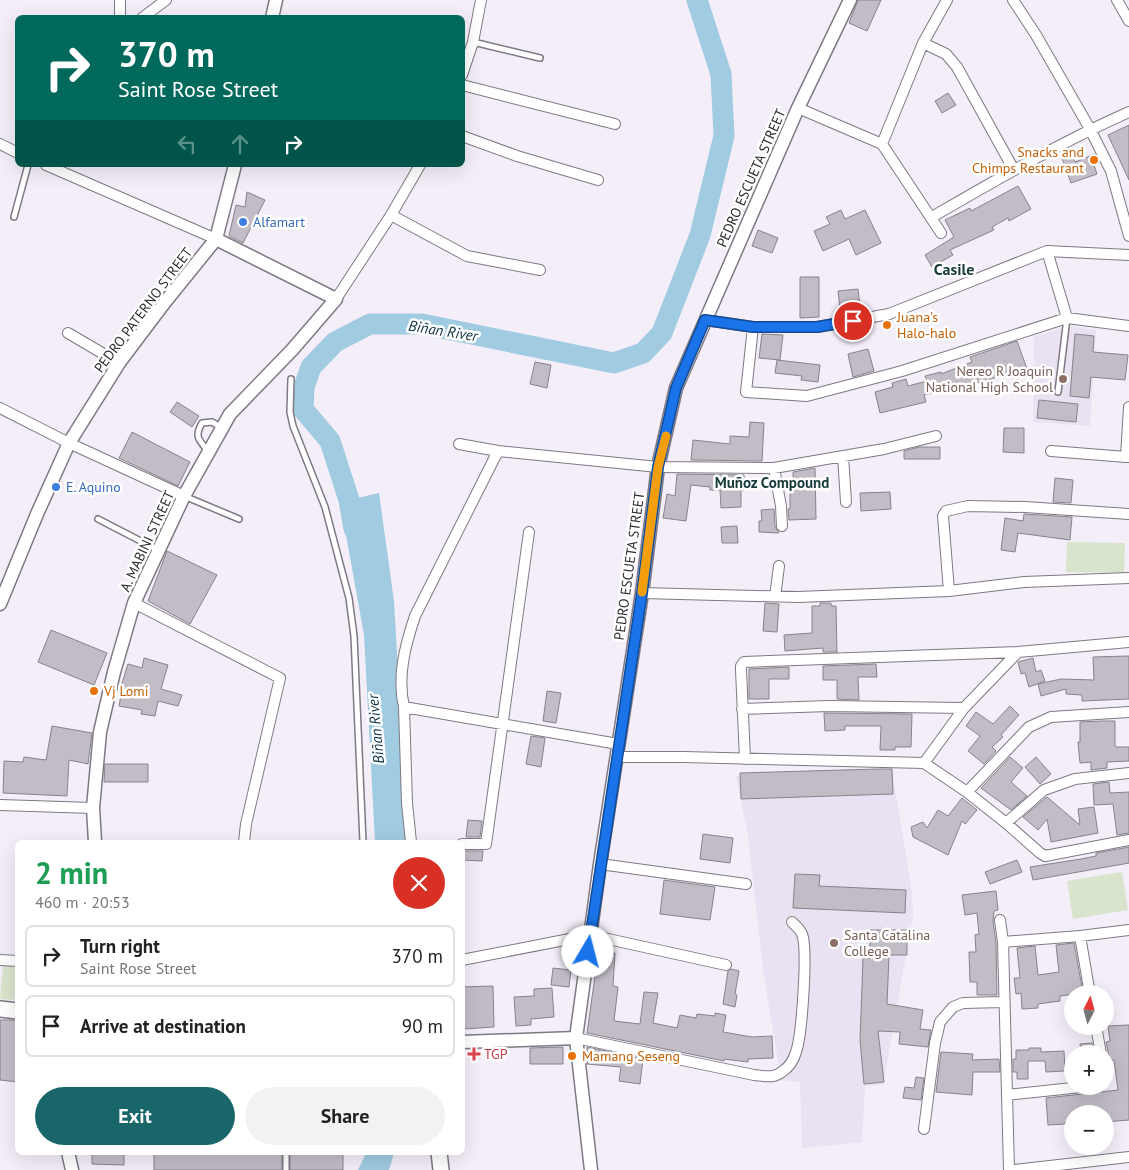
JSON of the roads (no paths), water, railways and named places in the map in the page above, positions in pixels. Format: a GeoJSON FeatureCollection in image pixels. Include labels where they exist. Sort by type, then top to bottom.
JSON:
{"type":"FeatureCollection","features":[{"type":"Feature","properties":{"kind":"main road"},"geometry":{"type":"LineString","coordinates":[[0,1009],[15,1010]]}},
{"type":"Feature","properties":{"kind":"main road"},"geometry":{"type":"LineString","coordinates":[[440,1155],[441,1170]]}},
{"type":"Feature","properties":{"kind":"street"},"geometry":{"type":"LineString","coordinates":[[120,0],[120,15]]}},
{"type":"Feature","properties":{"kind":"street"},"geometry":{"type":"LineString","coordinates":[[146,15],[166,0]]}},
{"type":"Feature","properties":{"kind":"street"},"geometry":{"type":"LineString","coordinates":[[273,15],[276,0]]}},
{"type":"Feature","properties":{"kind":"street"},"geometry":{"type":"LineString","coordinates":[[465,66],[473,42],[481,0]]}},
{"type":"Feature","properties":{"kind":"street","name":"PEDRO ESCUETA STREET"},"geometry":{"type":"LineString","coordinates":[[591,1170],[576,1038],[600,864],[642,593],[658,467],[676,388],[798,108],[850,0]]}},
{"type":"Feature","properties":{"kind":"street"},"geometry":{"type":"LineString","coordinates":[[882,144],[923,43],[946,0]]}},
{"type":"Feature","properties":{"kind":"street"},"geometry":{"type":"LineString","coordinates":[[1013,0],[1036,35],[1090,129],[1111,171],[1129,236]]}},
{"type":"Feature","properties":{"kind":"street"},"geometry":{"type":"LineString","coordinates":[[1117,0],[1129,21]]}},
{"type":"Feature","properties":{"kind":"street"},"geometry":{"type":"LineString","coordinates":[[923,43],[946,54],[957,67],[1014,170]]}},
{"type":"Feature","properties":{"kind":"street"},"geometry":{"type":"LineString","coordinates":[[465,86],[615,124]]}},
{"type":"Feature","properties":{"kind":"street"},"geometry":{"type":"LineString","coordinates":[[798,108],[882,144],[906,183],[932,217],[941,233]]}},
{"type":"Feature","properties":{"kind":"street"},"geometry":{"type":"LineString","coordinates":[[932,217],[1090,129],[1129,112]]}},
{"type":"Feature","properties":{"kind":"street"},"geometry":{"type":"LineString","coordinates":[[465,137],[517,156],[598,180]]}},
{"type":"Feature","properties":{"kind":"street"},"geometry":{"type":"LineString","coordinates":[[0,144],[15,151]]}},
{"type":"Feature","properties":{"kind":"street"},"geometry":{"type":"LineString","coordinates":[[51,167],[216,239],[336,299],[391,215],[419,167]]}},
{"type":"Feature","properties":{"kind":"street","name":"PEDRO PATERNO STREET"},"geometry":{"type":"LineString","coordinates":[[0,604],[37,514],[70,443],[119,364],[216,239],[234,167]]}},
{"type":"Feature","properties":{"kind":"street"},"geometry":{"type":"LineString","coordinates":[[391,215],[467,256],[540,270]]}},
{"type":"Feature","properties":{"kind":"street"},"geometry":{"type":"LineString","coordinates":[[705,320],[753,327],[817,327],[890,314],[1047,251],[1129,255]]}},
{"type":"Feature","properties":{"kind":"street"},"geometry":{"type":"LineString","coordinates":[[1047,251],[1067,318]]}},
{"type":"Feature","properties":{"kind":"street","name":"A. MABINI STREET"},"geometry":{"type":"LineString","coordinates":[[95,840],[93,808],[100,732],[114,672],[134,602],[184,496],[230,414],[292,350],[336,299]]}},
{"type":"Feature","properties":{"kind":"street"},"geometry":{"type":"LineString","coordinates":[[753,327],[746,392],[807,396],[902,371],[1067,318],[1129,326]]}},
{"type":"Feature","properties":{"kind":"street"},"geometry":{"type":"LineString","coordinates":[[68,333],[119,364]]}},
{"type":"Feature","properties":{"kind":"street"},"geometry":{"type":"LineString","coordinates":[[1051,452],[1128,457],[1129,407]]}},
{"type":"Feature","properties":{"kind":"street"},"geometry":{"type":"LineString","coordinates":[[0,408],[184,496]]}},
{"type":"Feature","properties":{"kind":"street"},"geometry":{"type":"LineString","coordinates":[[459,444],[498,451],[658,467],[774,468],[884,449],[936,436]]}},
{"type":"Feature","properties":{"kind":"street"},"geometry":{"type":"LineString","coordinates":[[411,840],[406,803],[404,707],[401,688],[407,638],[415,616],[498,451]]}},
{"type":"Feature","properties":{"kind":"street"},"geometry":{"type":"LineString","coordinates":[[843,456],[846,502]]}},
{"type":"Feature","properties":{"kind":"street"},"geometry":{"type":"LineString","coordinates":[[774,468],[781,506],[782,526]]}},
{"type":"Feature","properties":{"kind":"street"},"geometry":{"type":"LineString","coordinates":[[949,591],[943,516],[946,511],[968,506],[1129,514]]}},
{"type":"Feature","properties":{"kind":"street"},"geometry":{"type":"LineString","coordinates":[[465,844],[486,844],[529,532]]}},
{"type":"Feature","properties":{"kind":"street"},"geometry":{"type":"LineString","coordinates":[[775,598],[778,566]]}},
{"type":"Feature","properties":{"kind":"street"},"geometry":{"type":"LineString","coordinates":[[642,593],[775,598],[949,591],[1024,582],[1129,578]]}},
{"type":"Feature","properties":{"kind":"street"},"geometry":{"type":"LineString","coordinates":[[134,602],[280,678],[246,824],[244,840]]}},
{"type":"Feature","properties":{"kind":"street"},"geometry":{"type":"LineString","coordinates":[[745,758],[741,666],[744,662],[1018,652],[1129,642]]}},
{"type":"Feature","properties":{"kind":"street"},"geometry":{"type":"LineString","coordinates":[[924,763],[964,708],[1018,652]]}},
{"type":"Feature","properties":{"kind":"street"},"geometry":{"type":"LineString","coordinates":[[742,708],[828,706],[964,708]]}},
{"type":"Feature","properties":{"kind":"street"},"geometry":{"type":"LineString","coordinates":[[404,707],[502,723],[617,751],[745,758],[924,763],[967,792],[1006,823],[1040,854],[1045,856],[1129,840]]}},
{"type":"Feature","properties":{"kind":"street"},"geometry":{"type":"LineString","coordinates":[[967,792],[1029,727],[1051,717],[1129,712]]}},
{"type":"Feature","properties":{"kind":"street"},"geometry":{"type":"LineString","coordinates":[[1006,823],[1044,790],[1075,779],[1129,773]]}},
{"type":"Feature","properties":{"kind":"street"},"geometry":{"type":"LineString","coordinates":[[0,805],[93,808]]}},
{"type":"Feature","properties":{"kind":"street"},"geometry":{"type":"LineString","coordinates":[[600,864],[746,884]]}},
{"type":"Feature","properties":{"kind":"street"},"geometry":{"type":"LineString","coordinates":[[1000,920],[1003,942],[1009,1170]]}},
{"type":"Feature","properties":{"kind":"street"},"geometry":{"type":"LineString","coordinates":[[465,1042],[576,1038],[754,1075],[773,1077],[789,1065],[796,1052],[801,1017],[804,965],[802,935],[792,922]]}},
{"type":"Feature","properties":{"kind":"street"},"geometry":{"type":"LineString","coordinates":[[1003,942],[1129,930]]}},
{"type":"Feature","properties":{"kind":"street"},"geometry":{"type":"LineString","coordinates":[[465,959],[590,935],[726,965]]}},
{"type":"Feature","properties":{"kind":"street"},"geometry":{"type":"LineString","coordinates":[[1080,936],[1088,985]]}},
{"type":"Feature","properties":{"kind":"street"},"geometry":{"type":"LineString","coordinates":[[0,960],[15,961]]}},
{"type":"Feature","properties":{"kind":"street"},"geometry":{"type":"LineString","coordinates":[[924,1129],[935,1043],[940,1022],[953,1007],[963,1003],[1004,1002]]}},
{"type":"Feature","properties":{"kind":"street"},"geometry":{"type":"LineString","coordinates":[[1007,1096],[1064,1089]]}},
{"type":"Feature","properties":{"kind":"street"},"geometry":{"type":"LineString","coordinates":[[69,1155],[72,1170]]}},
{"type":"Feature","properties":{"kind":"street"},"geometry":{"type":"LineString","coordinates":[[1015,1170],[1129,1156]]}},
{"type":"Feature","properties":{"kind":"lane"},"geometry":{"type":"LineString","coordinates":[[473,42],[540,58]]}},
{"type":"Feature","properties":{"kind":"lane"},"geometry":{"type":"LineString","coordinates":[[14,217],[27,167]]}},
{"type":"Feature","properties":{"kind":"lane"},"geometry":{"type":"LineString","coordinates":[[1058,392],[1067,318]]}},
{"type":"Feature","properties":{"kind":"lane"},"geometry":{"type":"LineString","coordinates":[[291,379],[290,412],[293,426],[325,507],[348,598],[354,636],[363,840]]}},
{"type":"Feature","properties":{"kind":"lane"},"geometry":{"type":"LineString","coordinates":[[209,451],[198,439],[198,431],[202,423],[212,422],[222,428]]}},
{"type":"Feature","properties":{"kind":"lane"},"geometry":{"type":"LineString","coordinates":[[184,496],[240,519]]}},
{"type":"Feature","properties":{"kind":"lane"},"geometry":{"type":"LineString","coordinates":[[98,519],[158,550]]}},
{"type":"Feature","properties":{"kind":"lane"},"geometry":{"type":"LineString","coordinates":[[286,1155],[286,1170]]}},
{"type":"Feature","properties":{"kind":"water"},"geometry":{"type":"Polygon","coordinates":[[[379,493],[394,601],[408,840],[375,840],[364,635],[339,496],[349,500],[379,493]]]}},
{"type":"Feature","properties":{"kind":"water"},"geometry":{"type":"Polygon","coordinates":[[[365,1155],[393,1155],[389,1170],[358,1170],[365,1155]]]}},
{"type":"Feature","properties":{"kind":"waterway","name":"Biñan River"},"geometry":{"type":"LineString","coordinates":[[354,529],[349,500],[330,441],[303,409],[304,387],[311,367],[335,342],[370,324],[422,324],[614,363],[643,353],[662,333],[700,235],[724,136],[721,74],[697,0]]}},
{"type":"Feature","properties":{"kind":"place","name":"Snacks and Chimps Restaurant"},"geometry":{"type":"Point","coordinates":[1094,160]}},
{"type":"Feature","properties":{"kind":"place","name":"Alfamart"},"geometry":{"type":"Point","coordinates":[243,222]}},
{"type":"Feature","properties":{"kind":"place","name":"Juana's Halo-halo"},"geometry":{"type":"Point","coordinates":[887,325]}},
{"type":"Feature","properties":{"kind":"place","name":"Nereo R Joaquin National High School"},"geometry":{"type":"Point","coordinates":[1063,379]}},
{"type":"Feature","properties":{"kind":"place","name":"E. Aquino"},"geometry":{"type":"Point","coordinates":[56,487]}},
{"type":"Feature","properties":{"kind":"place","name":"Vj Lomi"},"geometry":{"type":"Point","coordinates":[94,691]}},
{"type":"Feature","properties":{"kind":"place","name":"Santa Catalina College"},"geometry":{"type":"Point","coordinates":[834,943]}},
{"type":"Feature","properties":{"kind":"place","name":"TGP"},"geometry":{"type":"Point","coordinates":[474,1054]}},
{"type":"Feature","properties":{"kind":"place","name":"Mamang Seseng"},"geometry":{"type":"Point","coordinates":[572,1056]}},
{"type":"Feature","properties":{"kind":"district","name":"Casile"},"geometry":{"type":"Point","coordinates":[954,269]}},
{"type":"Feature","properties":{"kind":"district","name":"Muñoz Compound"},"geometry":{"type":"Point","coordinates":[772,483]}}]}
